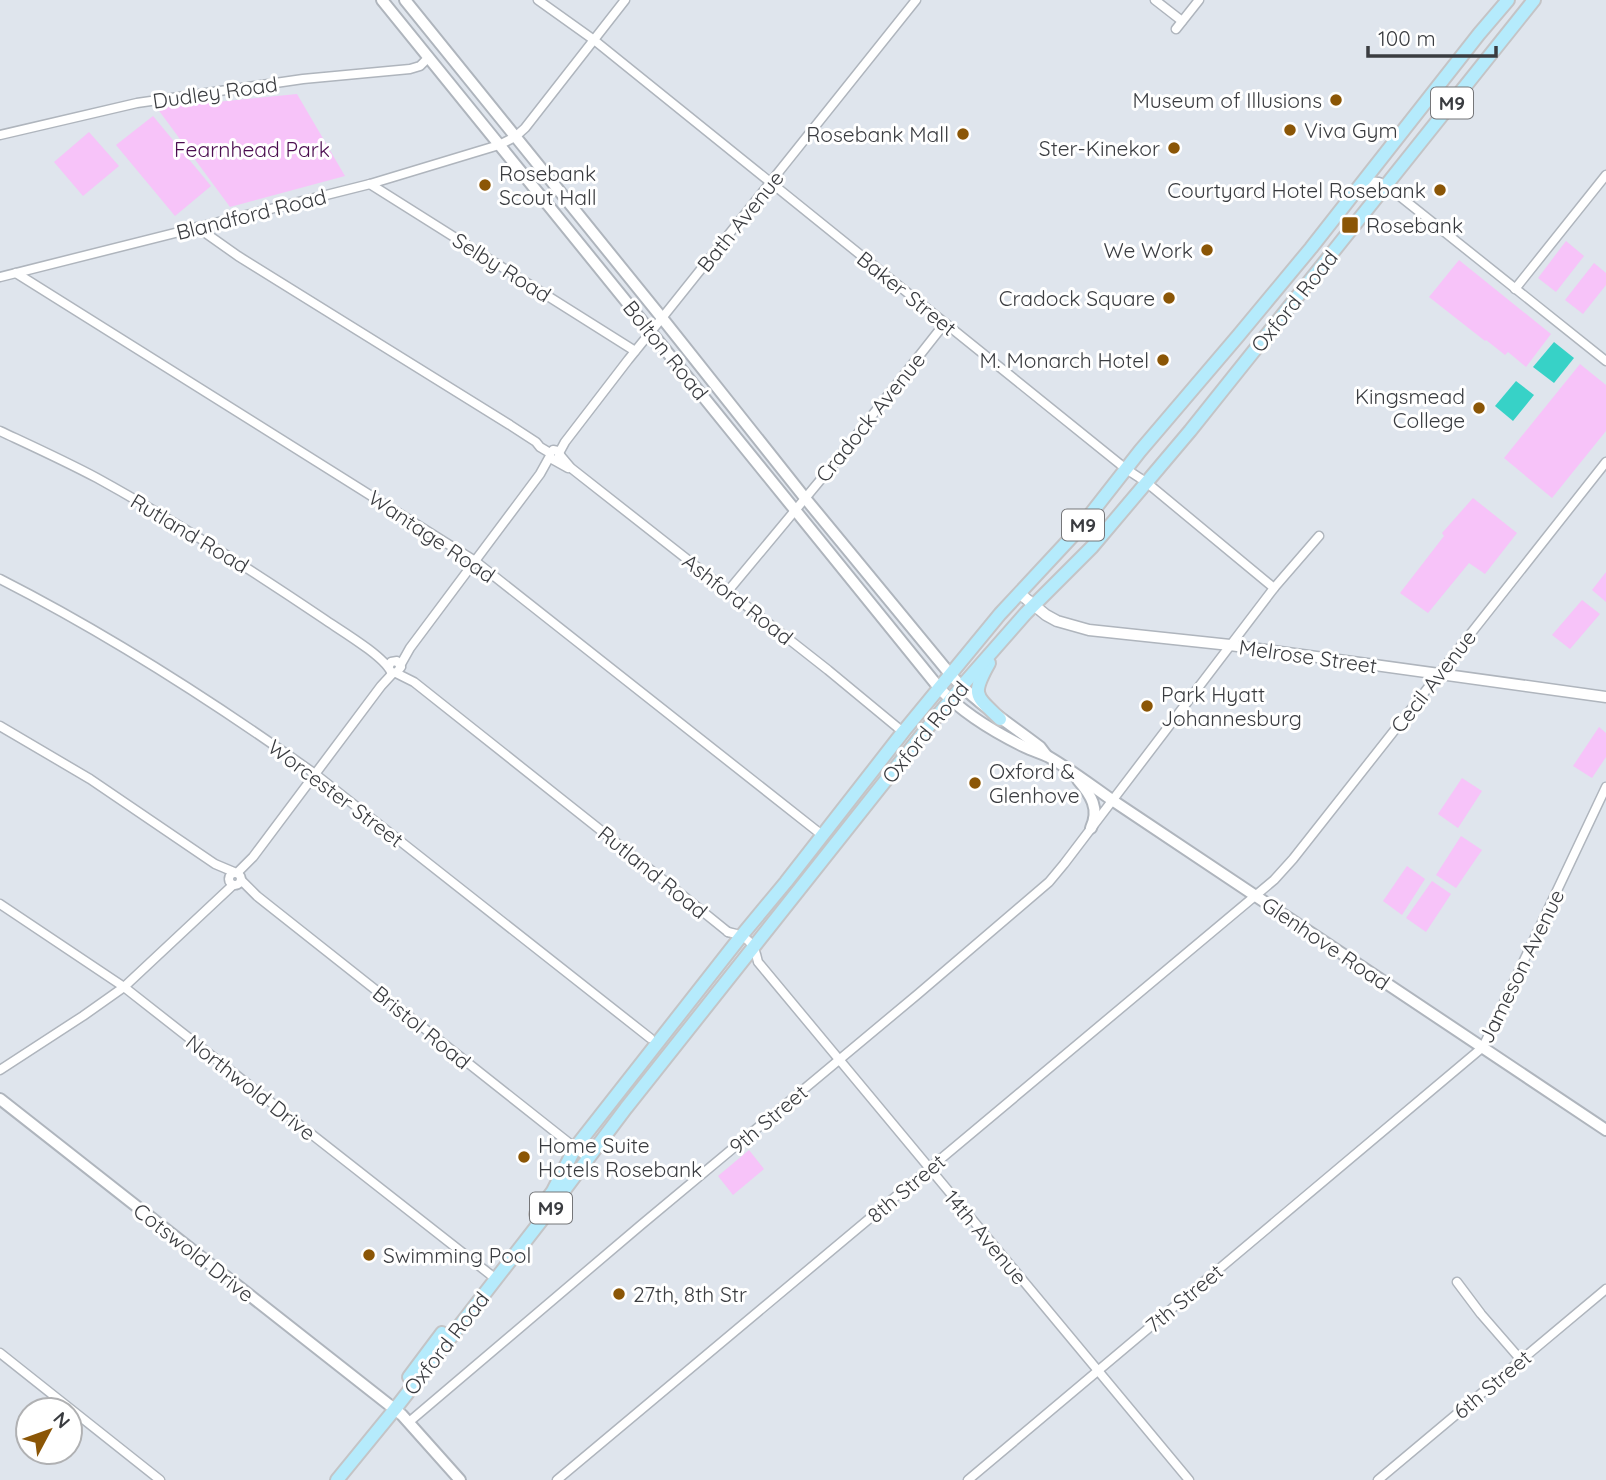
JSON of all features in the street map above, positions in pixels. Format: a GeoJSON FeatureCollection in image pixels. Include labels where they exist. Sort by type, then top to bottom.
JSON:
{"type":"FeatureCollection","features":[{"type":"Feature","properties":{"kind":"main road","name":"Bolton Road"},"geometry":{"type":"LineString","coordinates":[[382,0],[951,700]]}},
{"type":"Feature","properties":{"kind":"main road","name":"Bolton Road"},"geometry":{"type":"LineString","coordinates":[[405,0],[961,687]]}},
{"type":"Feature","properties":{"kind":"main road","name":"Oxford Road"},"geometry":{"type":"LineString","coordinates":[[493,1277],[553,1191],[575,1148],[655,1042],[983,633],[1079,529],[1126,469],[1268,301],[1508,0]]}},
{"type":"Feature","properties":{"kind":"main road","name":"Oxford Road"},"geometry":{"type":"LineString","coordinates":[[337,1480],[674,1048],[751,960],[755,947],[905,755],[1033,605],[1092,547],[1190,431],[1534,0]]}},
{"type":"Feature","properties":{"kind":"main road"},"geometry":{"type":"LineString","coordinates":[[999,645],[980,678],[977,691],[982,701],[1000,719]]}},
{"type":"Feature","properties":{"kind":"main road","name":"Glenhove Road"},"geometry":{"type":"LineString","coordinates":[[961,687],[1040,747],[1046,755]]}},
{"type":"Feature","properties":{"kind":"main road","name":"Glenhove Road"},"geometry":{"type":"LineString","coordinates":[[951,700],[975,719],[1005,737],[1046,755],[1068,769],[1606,1130]]}},
{"type":"Feature","properties":{"kind":"main road"},"geometry":{"type":"LineString","coordinates":[[1068,769],[1085,788],[1093,803],[1095,814],[1091,828]]}},
{"type":"Feature","properties":{"kind":"main road","name":"Cotswold Drive"},"geometry":{"type":"LineString","coordinates":[[0,1099],[392,1407],[409,1422],[460,1480]]}},
{"type":"Feature","properties":{"kind":"main road","name":"Oxford Road"},"geometry":{"type":"LineString","coordinates":[[327,1480],[392,1407]]}},
{"type":"Feature","properties":{"kind":"street","name":"Baker Street"},"geometry":{"type":"LineString","coordinates":[[538,0],[594,40],[1126,469],[1146,482],[1274,588]]}},
{"type":"Feature","properties":{"kind":"street","name":"Blandford Road"},"geometry":{"type":"LineString","coordinates":[[0,277],[370,184],[499,145],[525,128],[625,0]]}},
{"type":"Feature","properties":{"kind":"street","name":"Bath Avenue"},"geometry":{"type":"LineString","coordinates":[[0,1070],[124,987],[215,902],[250,864],[314,774],[540,474],[916,0]]}},
{"type":"Feature","properties":{"kind":"street"},"geometry":{"type":"LineString","coordinates":[[1156,0],[1182,21]]}},
{"type":"Feature","properties":{"kind":"street"},"geometry":{"type":"LineString","coordinates":[[1176,29],[1199,0]]}},
{"type":"Feature","properties":{"kind":"street","name":"Dudley Road"},"geometry":{"type":"LineString","coordinates":[[0,135],[137,103],[303,79],[410,69],[420,66],[429,57]]}},
{"type":"Feature","properties":{"kind":"street"},"geometry":{"type":"LineString","coordinates":[[1515,289],[1606,175]]}},
{"type":"Feature","properties":{"kind":"street"},"geometry":{"type":"LineString","coordinates":[[1364,181],[1379,182],[1387,186],[1606,361]]}},
{"type":"Feature","properties":{"kind":"street","name":"Selby Road"},"geometry":{"type":"LineString","coordinates":[[370,184],[635,351]]}},
{"type":"Feature","properties":{"kind":"street","name":"Ashford Road"},"geometry":{"type":"LineString","coordinates":[[197,227],[237,256],[555,455],[567,468],[571,468],[728,591],[903,732]]}},
{"type":"Feature","properties":{"kind":"street","name":"Wantage Road"},"geometry":{"type":"LineString","coordinates":[[16,273],[475,561],[822,835]]}},
{"type":"Feature","properties":{"kind":"street","name":"Cradock Avenue"},"geometry":{"type":"LineString","coordinates":[[728,591],[945,323]]}},
{"type":"Feature","properties":{"kind":"street","name":"Rutland Road"},"geometry":{"type":"LineString","coordinates":[[0,431],[95,477],[187,529],[372,651],[727,932]]}},
{"type":"Feature","properties":{"kind":"street","name":"Cecil Avenue"},"geometry":{"type":"LineString","coordinates":[[1255,896],[1293,859],[1606,462]]}},
{"type":"Feature","properties":{"kind":"street","name":"9th Street"},"geometry":{"type":"LineString","coordinates":[[409,1422],[1049,882],[1274,588],[1319,536]]}},
{"type":"Feature","properties":{"kind":"street","name":"Worcester Street"},"geometry":{"type":"LineString","coordinates":[[0,579],[61,611],[218,706],[314,774],[655,1042]]}},
{"type":"Feature","properties":{"kind":"street","name":"Melrose Street"},"geometry":{"type":"LineString","coordinates":[[1019,593],[1058,621],[1089,630],[1230,645],[1606,697]]}},
{"type":"Feature","properties":{"kind":"street","name":"Bristol Road"},"geometry":{"type":"LineString","coordinates":[[0,726],[90,779],[215,864],[588,1158]]}},
{"type":"Feature","properties":{"kind":"street","name":"Jameson Avenue"},"geometry":{"type":"LineString","coordinates":[[1400,1117],[1483,1047],[1606,787]]}},
{"type":"Feature","properties":{"kind":"street","name":"8th Street"},"geometry":{"type":"LineString","coordinates":[[557,1480],[1255,896]]}},
{"type":"Feature","properties":{"kind":"street","name":"Northwold Drive"},"geometry":{"type":"LineString","coordinates":[[0,904],[124,987],[493,1277]]}},
{"type":"Feature","properties":{"kind":"street"},"geometry":{"type":"LineString","coordinates":[[732,947],[727,932],[742,935],[755,947]]}},
{"type":"Feature","properties":{"kind":"street","name":"14th Avenue"},"geometry":{"type":"LineString","coordinates":[[732,947],[751,960],[838,1060],[1189,1480]]}},
{"type":"Feature","properties":{"kind":"street"},"geometry":{"type":"LineString","coordinates":[[655,1042],[674,1048]]}},
{"type":"Feature","properties":{"kind":"street"},"geometry":{"type":"LineString","coordinates":[[655,1042],[666,1059]]}},
{"type":"Feature","properties":{"kind":"street","name":"7th Street"},"geometry":{"type":"LineString","coordinates":[[968,1480],[1400,1117]]}},
{"type":"Feature","properties":{"kind":"street"},"geometry":{"type":"LineString","coordinates":[[1457,1282],[1521,1360]]}},
{"type":"Feature","properties":{"kind":"street","name":"6th Street"},"geometry":{"type":"LineString","coordinates":[[1378,1480],[1606,1289]]}},
{"type":"Feature","properties":{"kind":"street"},"geometry":{"type":"LineString","coordinates":[[0,1353],[160,1480]]}},
{"type":"Feature","properties":{"kind":"green space","name":"Fearnhead Park"},"geometry":{"type":"Polygon","coordinates":[[[297,94],[345,176],[230,207],[157,108],[297,94]]]}},
{"type":"Feature","properties":{"kind":"green space"},"geometry":{"type":"Polygon","coordinates":[[[153,116],[211,186],[175,216],[116,145],[153,116]]]}},
{"type":"Feature","properties":{"kind":"green space"},"geometry":{"type":"Polygon","coordinates":[[[89,132],[119,166],[83,196],[54,162],[89,132]]]}},
{"type":"Feature","properties":{"kind":"green space"},"geometry":{"type":"Polygon","coordinates":[[[1566,241],[1584,256],[1556,292],[1538,278],[1566,241]]]}},
{"type":"Feature","properties":{"kind":"green space"},"geometry":{"type":"Polygon","coordinates":[[[1459,260],[1551,334],[1526,367],[1508,352],[1505,355],[1485,341],[1429,297],[1459,260]]]}},
{"type":"Feature","properties":{"kind":"green space"},"geometry":{"type":"Polygon","coordinates":[[[1594,263],[1606,273],[1606,285],[1583,314],[1565,300],[1594,263]]]}},
{"type":"Feature","properties":{"kind":"green space"},"geometry":{"type":"Polygon","coordinates":[[[1580,364],[1606,385],[1606,431],[1552,498],[1504,458],[1580,364]]]}},
{"type":"Feature","properties":{"kind":"green space"},"geometry":{"type":"Polygon","coordinates":[[[1473,498],[1517,533],[1485,574],[1469,563],[1428,613],[1400,593],[1444,536],[1442,533],[1473,498]]]}},
{"type":"Feature","properties":{"kind":"green space"},"geometry":{"type":"Polygon","coordinates":[[[1606,572],[1606,602],[1592,590],[1606,572]]]}},
{"type":"Feature","properties":{"kind":"green space"},"geometry":{"type":"Polygon","coordinates":[[[1582,600],[1600,614],[1570,649],[1552,635],[1582,600]]]}},
{"type":"Feature","properties":{"kind":"green space"},"geometry":{"type":"Polygon","coordinates":[[[1599,727],[1606,733],[1606,757],[1592,778],[1573,766],[1599,727]]]}},
{"type":"Feature","properties":{"kind":"green space"},"geometry":{"type":"Polygon","coordinates":[[[1462,778],[1482,791],[1458,828],[1438,814],[1462,778]]]}},
{"type":"Feature","properties":{"kind":"green space"},"geometry":{"type":"Polygon","coordinates":[[[1461,836],[1482,850],[1456,888],[1436,875],[1461,836]]]}},
{"type":"Feature","properties":{"kind":"green space"},"geometry":{"type":"Polygon","coordinates":[[[1407,866],[1425,879],[1402,915],[1383,901],[1407,866]]]}},
{"type":"Feature","properties":{"kind":"green space"},"geometry":{"type":"Polygon","coordinates":[[[1432,881],[1451,894],[1426,932],[1406,918],[1432,881]]]}},
{"type":"Feature","properties":{"kind":"green space"},"geometry":{"type":"Polygon","coordinates":[[[749,1150],[764,1169],[733,1195],[718,1176],[749,1150]]]}},
{"type":"Feature","properties":{"kind":"shaded area"},"geometry":{"type":"Polygon","coordinates":[[[1554,342],[1574,358],[1554,383],[1533,367],[1554,342]]]}},
{"type":"Feature","properties":{"kind":"shaded area"},"geometry":{"type":"Polygon","coordinates":[[[1516,381],[1534,395],[1513,421],[1495,406],[1516,381]]]}},
{"type":"Feature","properties":{"kind":"place","name":"Museum of Illusions"},"geometry":{"type":"Point","coordinates":[1336,100]}},
{"type":"Feature","properties":{"kind":"place","name":"Viva Gym"},"geometry":{"type":"Point","coordinates":[1290,130]}},
{"type":"Feature","properties":{"kind":"place","name":"Rosebank Mall"},"geometry":{"type":"Point","coordinates":[963,134]}},
{"type":"Feature","properties":{"kind":"place","name":"Ster-Kinekor"},"geometry":{"type":"Point","coordinates":[1174,148]}},
{"type":"Feature","properties":{"kind":"place","name":"Rosebank Scout Hall"},"geometry":{"type":"Point","coordinates":[485,185]}},
{"type":"Feature","properties":{"kind":"place","name":"Courtyard Hotel Rosebank"},"geometry":{"type":"Point","coordinates":[1440,190]}},
{"type":"Feature","properties":{"kind":"place","name":"Rosebank"},"geometry":{"type":"Point","coordinates":[1350,225]}},
{"type":"Feature","properties":{"kind":"place","name":"We Work"},"geometry":{"type":"Point","coordinates":[1207,250]}},
{"type":"Feature","properties":{"kind":"place","name":"Cradock Square"},"geometry":{"type":"Point","coordinates":[1169,298]}},
{"type":"Feature","properties":{"kind":"place","name":"M. Monarch Hotel"},"geometry":{"type":"Point","coordinates":[1163,360]}},
{"type":"Feature","properties":{"kind":"place","name":"Kingsmead College"},"geometry":{"type":"Point","coordinates":[1479,408]}},
{"type":"Feature","properties":{"kind":"place","name":"Park Hyatt Johannesburg"},"geometry":{"type":"Point","coordinates":[1147,706]}},
{"type":"Feature","properties":{"kind":"place","name":"Oxford & Glenhove"},"geometry":{"type":"Point","coordinates":[975,783]}},
{"type":"Feature","properties":{"kind":"place","name":"Home Suite Hotels Rosebank"},"geometry":{"type":"Point","coordinates":[524,1157]}},
{"type":"Feature","properties":{"kind":"place","name":"Swimming Pool"},"geometry":{"type":"Point","coordinates":[369,1255]}},
{"type":"Feature","properties":{"kind":"place","name":"27th, 8th Str"},"geometry":{"type":"Point","coordinates":[619,1294]}}]}
